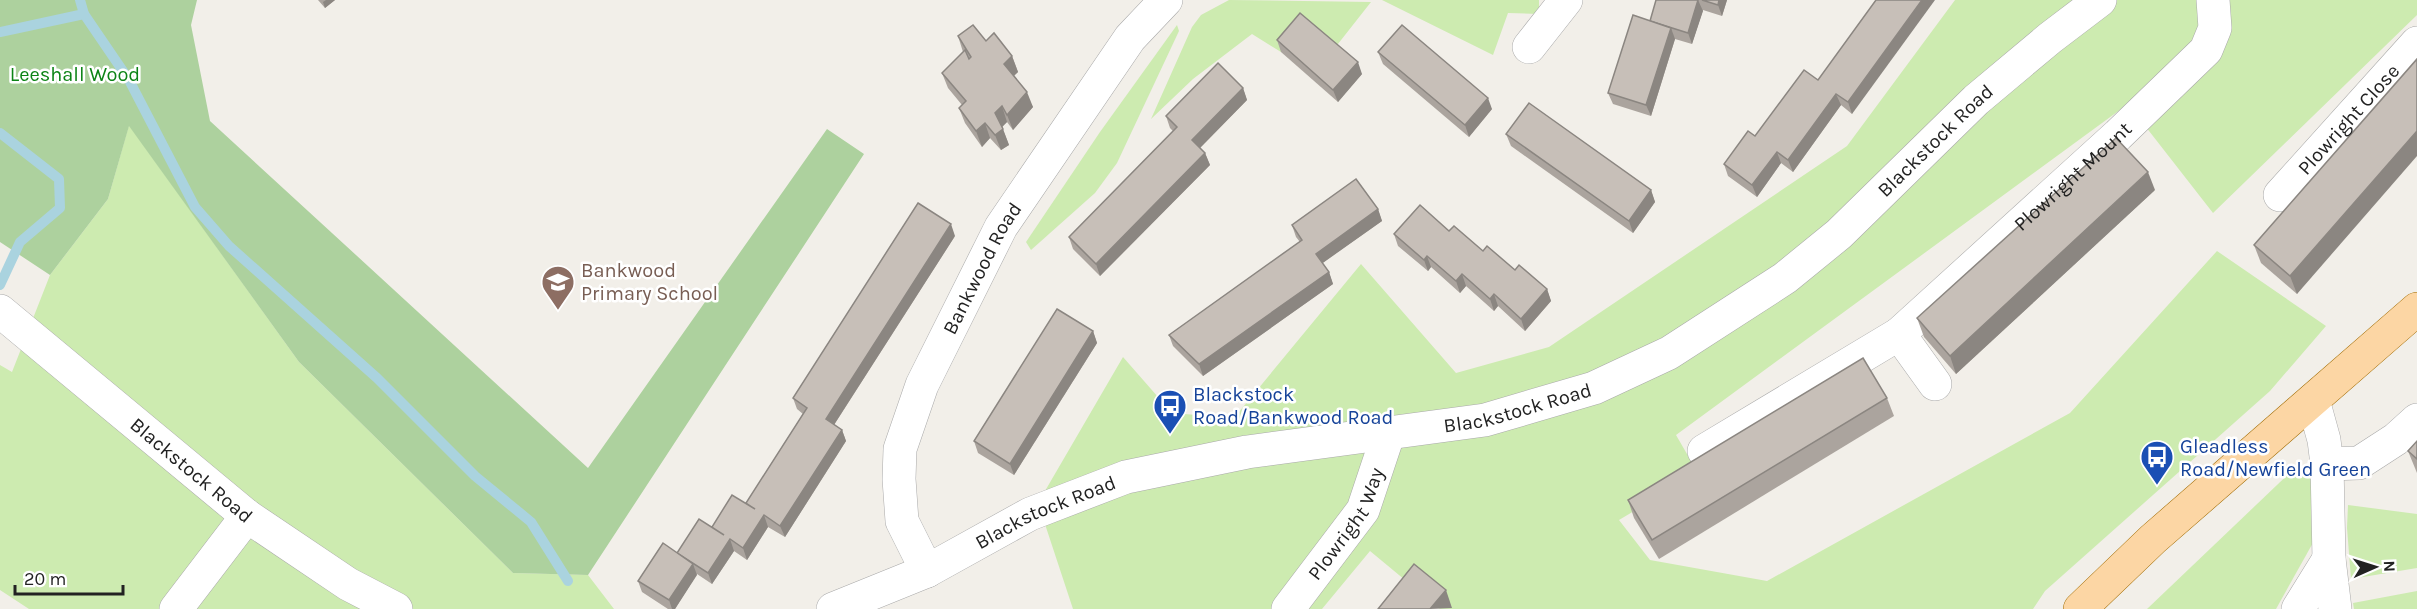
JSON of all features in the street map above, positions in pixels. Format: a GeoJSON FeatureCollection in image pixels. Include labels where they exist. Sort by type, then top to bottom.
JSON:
{"type":"FeatureCollection","features":[{"type":"Feature","properties":{"kind":"main road"},"geometry":{"type":"LineString","coordinates":[[2080,609],[2153,539],[2417,309]]}},
{"type":"Feature","properties":{"kind":"street","name":"Bankwood Road"},"geometry":{"type":"LineString","coordinates":[[927,571],[902,521],[899,479],[900,449],[922,385],[1001,227],[1130,38],[1166,0]]}},
{"type":"Feature","properties":{"kind":"street"},"geometry":{"type":"LineString","coordinates":[[1529,47],[1566,0]]}},
{"type":"Feature","properties":{"kind":"street","name":"Blackstock Road"},"geometry":{"type":"LineString","coordinates":[[833,609],[927,571],[1030,514],[1126,477],[1247,452],[1485,420],[1594,388],[1669,353],[1785,278],[1839,234],[1976,100],[2050,38],[2100,0]]}},
{"type":"Feature","properties":{"kind":"street","name":"Plowright Mount"},"geometry":{"type":"LineString","coordinates":[[1704,451],[1899,334],[2118,135],[2206,50],[2215,28],[2214,0]]}},
{"type":"Feature","properties":{"kind":"street","name":"Plowright Close"},"geometry":{"type":"LineString","coordinates":[[2280,195],[2417,43]]}},
{"type":"Feature","properties":{"kind":"street","name":"Blackstock Road"},"geometry":{"type":"LineString","coordinates":[[0,311],[247,516],[348,584],[396,609]]}},
{"type":"Feature","properties":{"kind":"street"},"geometry":{"type":"LineString","coordinates":[[1899,334],[1935,384]]}},
{"type":"Feature","properties":{"kind":"street"},"geometry":{"type":"LineString","coordinates":[[2313,400],[2324,440],[2327,464],[2329,559],[2335,609]]}},
{"type":"Feature","properties":{"kind":"street"},"geometry":{"type":"LineString","coordinates":[[2327,464],[2359,463],[2397,439],[2417,420]]}},
{"type":"Feature","properties":{"kind":"street","name":"Plowright Way"},"geometry":{"type":"LineString","coordinates":[[1288,609],[1363,510],[1389,432]]}},
{"type":"Feature","properties":{"kind":"street"},"geometry":{"type":"LineString","coordinates":[[176,609],[247,516]]}},
{"type":"Feature","properties":{"kind":"street"},"geometry":{"type":"LineString","coordinates":[[2298,609],[2329,559]]}},
{"type":"Feature","properties":{"kind":"green space","name":"Leeshall Wood"},"geometry":{"type":"Polygon","coordinates":[[[0,0],[197,0],[191,25],[210,121],[588,468],[827,129],[864,154],[588,575],[513,573],[299,362],[129,126],[108,199],[50,275],[0,242],[0,0]]]}},
{"type":"Feature","properties":{"kind":"green space"},"geometry":{"type":"Polygon","coordinates":[[[1229,0],[1371,2],[1334,49],[1305,24],[1281,52],[1252,34],[1193,79],[1151,119],[1192,27],[1201,15],[1229,0]]]}},
{"type":"Feature","properties":{"kind":"green space"},"geometry":{"type":"Polygon","coordinates":[[[1382,0],[1539,0],[1539,14],[1508,13],[1493,55],[1382,0]]]}},
{"type":"Feature","properties":{"kind":"green space"},"geometry":{"type":"Polygon","coordinates":[[[1955,0],[2417,0],[2417,15],[2213,213],[2128,104],[1676,435],[1698,473],[1619,520],[1650,560],[1767,581],[2070,413],[2217,251],[2326,326],[2270,391],[2045,591],[2033,609],[1440,609],[1370,551],[1322,609],[1073,609],[1038,503],[1123,357],[1172,413],[1234,418],[1361,264],[1456,373],[1549,347],[1847,146],[1955,0]]]}},
{"type":"Feature","properties":{"kind":"green space"},"geometry":{"type":"Polygon","coordinates":[[[1177,25],[1179,31],[1117,163],[1095,193],[1031,250],[1026,242],[1100,132],[1177,25]]]}},
{"type":"Feature","properties":{"kind":"green space"},"geometry":{"type":"Polygon","coordinates":[[[129,125],[299,362],[513,573],[588,575],[614,609],[29,609],[0,590],[0,365],[12,372],[50,275],[108,199],[129,125]]]}},
{"type":"Feature","properties":{"kind":"green space"},"geometry":{"type":"Polygon","coordinates":[[[2299,464],[2312,481],[2314,541],[2276,609],[2147,609],[2299,464]]]}},
{"type":"Feature","properties":{"kind":"green space"},"geometry":{"type":"Polygon","coordinates":[[[2348,505],[2417,514],[2417,568],[2351,579],[2347,528],[2348,505]]]}},
{"type":"Feature","properties":{"kind":"green space"},"geometry":{"type":"Polygon","coordinates":[[[2417,591],[2417,609],[2354,609],[2353,603],[2417,591]]]}},
{"type":"Feature","properties":{"kind":"building"},"geometry":{"type":"Polygon","coordinates":[[[1656,0],[1698,0],[1688,33],[1650,21],[1656,0]]]}},
{"type":"Feature","properties":{"kind":"building"},"geometry":{"type":"Polygon","coordinates":[[[1702,0],[1719,0],[1718,5],[1702,0]]]}},
{"type":"Feature","properties":{"kind":"building"},"geometry":{"type":"Polygon","coordinates":[[[1876,0],[1922,0],[1848,102],[1836,94],[1788,160],[1777,152],[1752,185],[1724,164],[1748,131],[1755,136],[1804,70],[1818,80],[1876,0]]]}},
{"type":"Feature","properties":{"kind":"building"},"geometry":{"type":"Polygon","coordinates":[[[1300,13],[1358,62],[1333,90],[1277,40],[1300,13]]]}},
{"type":"Feature","properties":{"kind":"building"},"geometry":{"type":"Polygon","coordinates":[[[1633,15],[1671,28],[1646,105],[1608,93],[1633,15]]]}},
{"type":"Feature","properties":{"kind":"building"},"geometry":{"type":"Polygon","coordinates":[[[973,25],[986,41],[994,33],[1012,56],[1004,64],[1027,92],[1007,115],[1002,106],[995,113],[1003,129],[995,135],[985,123],[976,131],[959,108],[966,101],[942,73],[965,50],[969,59],[971,57],[958,36],[973,25]]]}},
{"type":"Feature","properties":{"kind":"building"},"geometry":{"type":"Polygon","coordinates":[[[1402,25],[1488,98],[1465,125],[1378,52],[1402,25]]]}},
{"type":"Feature","properties":{"kind":"building"},"geometry":{"type":"Polygon","coordinates":[[[2417,59],[2417,131],[2290,276],[2254,245],[2417,59]]]}},
{"type":"Feature","properties":{"kind":"building"},"geometry":{"type":"Polygon","coordinates":[[[1218,63],[1243,88],[1192,140],[1205,153],[1096,264],[1069,237],[1177,127],[1166,116],[1218,63]]]}},
{"type":"Feature","properties":{"kind":"building"},"geometry":{"type":"Polygon","coordinates":[[[1529,103],[1651,190],[1629,221],[1506,134],[1529,103]]]}},
{"type":"Feature","properties":{"kind":"building"},"geometry":{"type":"Polygon","coordinates":[[[2116,138],[2148,172],[1950,356],[1917,318],[2116,138]]]}},
{"type":"Feature","properties":{"kind":"building"},"geometry":{"type":"Polygon","coordinates":[[[1356,179],[1378,209],[1316,254],[1329,272],[1199,364],[1169,335],[1302,240],[1292,225],[1356,179]]]}},
{"type":"Feature","properties":{"kind":"building"},"geometry":{"type":"Polygon","coordinates":[[[918,203],[951,224],[826,419],[842,430],[780,526],[764,515],[743,548],[730,539],[708,573],[677,553],[699,519],[724,535],[712,527],[732,495],[755,509],[746,503],[807,408],[793,398],[918,203]]]}},
{"type":"Feature","properties":{"kind":"building"},"geometry":{"type":"Polygon","coordinates":[[[1420,205],[1449,231],[1454,226],[1483,251],[1487,246],[1515,270],[1519,265],[1547,289],[1521,319],[1494,294],[1490,299],[1462,274],[1456,281],[1427,256],[1424,260],[1394,234],[1420,205]]]}},
{"type":"Feature","properties":{"kind":"building"},"geometry":{"type":"Polygon","coordinates":[[[1057,309],[1093,331],[1010,464],[974,441],[1057,309]]]}},
{"type":"Feature","properties":{"kind":"building"},"geometry":{"type":"Polygon","coordinates":[[[1863,358],[1887,398],[1652,540],[1628,500],[1863,358]]]}},
{"type":"Feature","properties":{"kind":"building"},"geometry":{"type":"Polygon","coordinates":[[[2417,441],[2417,459],[2408,451],[2417,441]]]}},
{"type":"Feature","properties":{"kind":"building"},"geometry":{"type":"Polygon","coordinates":[[[663,543],[693,564],[669,600],[638,581],[663,543]]]}},
{"type":"Feature","properties":{"kind":"building"},"geometry":{"type":"Polygon","coordinates":[[[1414,564],[1446,590],[1430,609],[1378,609],[1414,564]]]}},
{"type":"Feature","properties":{"kind":"waterway"},"geometry":{"type":"LineString","coordinates":[[0,32],[84,14],[80,0]]}},
{"type":"Feature","properties":{"kind":"waterway"},"geometry":{"type":"LineString","coordinates":[[84,14],[129,80],[195,207],[229,246],[377,378],[475,476],[531,522],[568,581]]}},
{"type":"Feature","properties":{"kind":"waterway"},"geometry":{"type":"LineString","coordinates":[[0,133],[59,179],[60,208],[20,242],[0,285]]}},
{"type":"Feature","properties":{"kind":"place","name":"Bankwood Primary School"},"geometry":{"type":"Point","coordinates":[558,311]}},
{"type":"Feature","properties":{"kind":"place","name":"Blackstock Road/Bankwood Road"},"geometry":{"type":"Point","coordinates":[1170,435]}},
{"type":"Feature","properties":{"kind":"place","name":"Gleadless Road/Newfield Green"},"geometry":{"type":"Point","coordinates":[2157,486]}}]}
